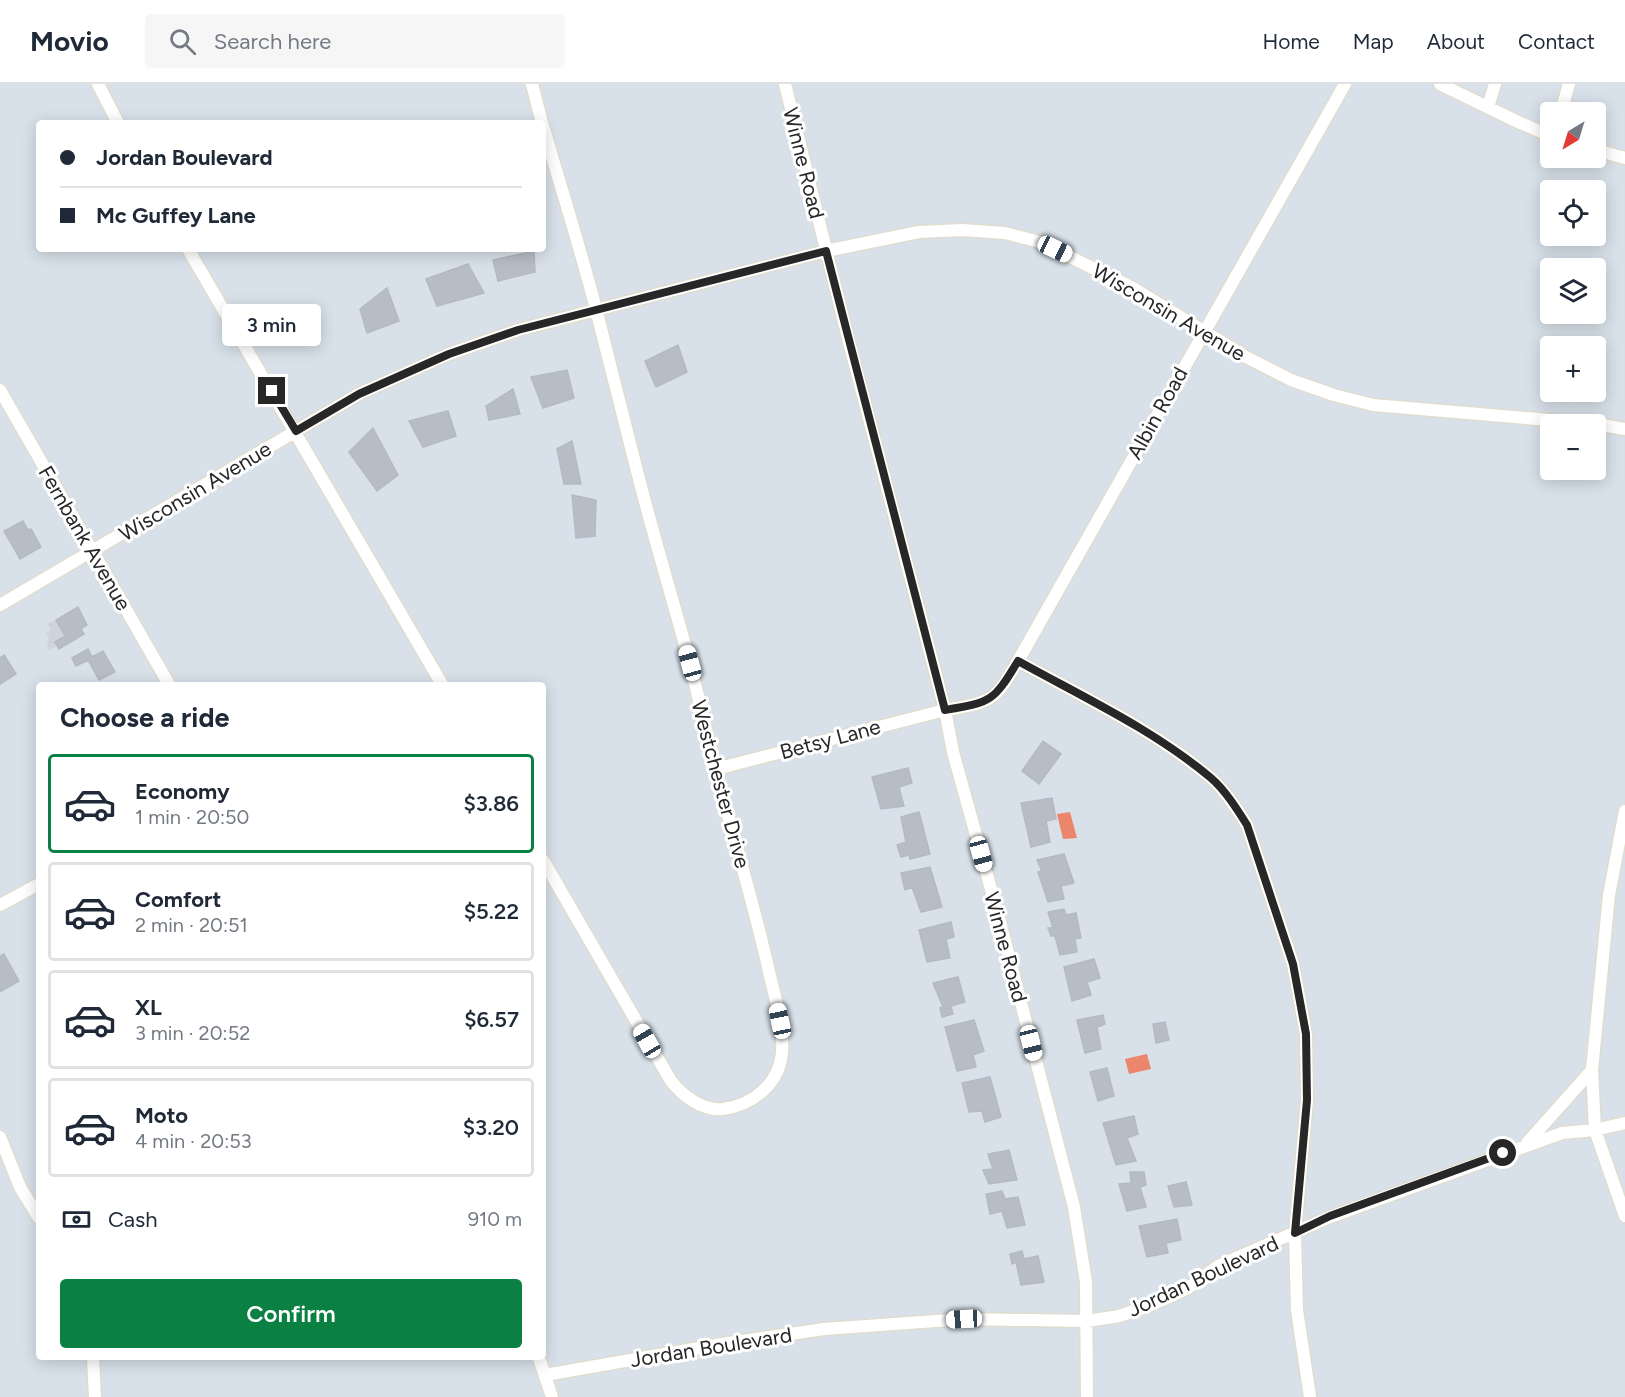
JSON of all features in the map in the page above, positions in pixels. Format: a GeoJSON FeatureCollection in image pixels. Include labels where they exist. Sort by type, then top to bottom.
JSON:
{"type":"FeatureCollection","features":[{"type":"Feature","properties":{"kind":"street"},"geometry":{"type":"LineString","coordinates":[[98,84],[116,120]]}},
{"type":"Feature","properties":{"kind":"street","name":"Westchester Drive"},"geometry":{"type":"LineString","coordinates":[[532,84],[542,120]]}},
{"type":"Feature","properties":{"kind":"street","name":"Winne Road"},"geometry":{"type":"LineString","coordinates":[[785,84],[945,710],[953,752],[1074,1207],[1086,1281],[1087,1397]]}},
{"type":"Feature","properties":{"kind":"street","name":"Albin Road"},"geometry":{"type":"LineString","coordinates":[[945,710],[977,704],[992,698],[1003,686],[1345,84]]}},
{"type":"Feature","properties":{"kind":"street"},"geometry":{"type":"LineString","coordinates":[[1440,84],[1540,131]]}},
{"type":"Feature","properties":{"kind":"street"},"geometry":{"type":"LineString","coordinates":[[1488,107],[1495,84]]}},
{"type":"Feature","properties":{"kind":"street"},"geometry":{"type":"LineString","coordinates":[[1564,102],[1569,84]]}},
{"type":"Feature","properties":{"kind":"street","name":"Westchester Drive"},"geometry":{"type":"LineString","coordinates":[[546,134],[597,310],[638,475],[690,663],[764,948],[780,1021],[782,1042],[780,1064],[768,1087],[745,1104],[721,1109],[692,1101],[680,1092],[671,1081],[546,865]]}},
{"type":"Feature","properties":{"kind":"street"},"geometry":{"type":"LineString","coordinates":[[1606,153],[1625,158]]}},
{"type":"Feature","properties":{"kind":"street","name":"Wisconsin Avenue"},"geometry":{"type":"LineString","coordinates":[[0,605],[359,394],[449,354],[518,330],[826,251],[919,232],[962,230],[1005,233],[1040,242],[1131,287],[1203,332],[1291,380],[1334,395],[1373,405],[1596,424],[1625,429]]}},
{"type":"Feature","properties":{"kind":"street"},"geometry":{"type":"LineString","coordinates":[[190,252],[296,431],[440,682]]}},
{"type":"Feature","properties":{"kind":"street","name":"Fernbank Avenue"},"geometry":{"type":"LineString","coordinates":[[0,390],[168,682]]}},
{"type":"Feature","properties":{"kind":"street"},"geometry":{"type":"LineString","coordinates":[[1018,661],[1152,736],[1204,773],[1231,801],[1247,825],[1293,964],[1306,1034],[1307,1100],[1295,1233],[1297,1310],[1310,1397]]}},
{"type":"Feature","properties":{"kind":"street","name":"Betsy Lane"},"geometry":{"type":"LineString","coordinates":[[716,769],[945,710]]}},
{"type":"Feature","properties":{"kind":"street"},"geometry":{"type":"LineString","coordinates":[[1625,811],[1609,895],[1592,1070],[1595,1130],[1625,1216]]}},
{"type":"Feature","properties":{"kind":"street"},"geometry":{"type":"LineString","coordinates":[[0,905],[36,886]]}},
{"type":"Feature","properties":{"kind":"street","name":"Jordan Boulevard"},"geometry":{"type":"LineString","coordinates":[[1525,1145],[1592,1070]]}},
{"type":"Feature","properties":{"kind":"street","name":"Jordan Boulevard"},"geometry":{"type":"LineString","coordinates":[[545,1375],[824,1329],[964,1319],[1087,1321],[1119,1316],[1146,1307],[1188,1288],[1218,1266],[1330,1216],[1562,1133],[1595,1130],[1625,1123]]}},
{"type":"Feature","properties":{"kind":"street"},"geometry":{"type":"LineString","coordinates":[[0,1137],[20,1187],[36,1213]]}},
{"type":"Feature","properties":{"kind":"street"},"geometry":{"type":"LineString","coordinates":[[28,1200],[36,1194]]}},
{"type":"Feature","properties":{"kind":"street"},"geometry":{"type":"LineString","coordinates":[[93,1360],[95,1397]]}},
{"type":"Feature","properties":{"kind":"street"},"geometry":{"type":"LineString","coordinates":[[540,1360],[552,1397]]}},
{"type":"Feature","properties":{"kind":"shaded area"},"geometry":{"type":"Polygon","coordinates":[[[56,620],[64,637],[55,641],[58,645],[50,650],[47,646],[49,637],[45,634],[51,630],[48,624],[56,620]]]}},
{"type":"Feature","properties":{"kind":"shaded area"},"geometry":{"type":"Polygon","coordinates":[[[1070,812],[1077,838],[1063,839],[1057,814],[1070,812]]]}},
{"type":"Feature","properties":{"kind":"shaded area"},"geometry":{"type":"Polygon","coordinates":[[[1147,1054],[1151,1069],[1129,1074],[1125,1059],[1147,1054]]]}},
{"type":"Feature","properties":{"kind":"building"},"geometry":{"type":"Polygon","coordinates":[[[534,252],[535,272],[498,281],[493,260],[534,252]]]}},
{"type":"Feature","properties":{"kind":"building"},"geometry":{"type":"Polygon","coordinates":[[[468,264],[484,293],[437,306],[426,279],[468,264]]]}},
{"type":"Feature","properties":{"kind":"building"},"geometry":{"type":"Polygon","coordinates":[[[387,288],[399,321],[367,333],[360,309],[387,288]]]}},
{"type":"Feature","properties":{"kind":"building"},"geometry":{"type":"Polygon","coordinates":[[[678,345],[687,372],[656,387],[645,361],[678,345]]]}},
{"type":"Feature","properties":{"kind":"building"},"geometry":{"type":"Polygon","coordinates":[[[567,370],[574,398],[543,408],[531,377],[567,370]]]}},
{"type":"Feature","properties":{"kind":"building"},"geometry":{"type":"Polygon","coordinates":[[[513,389],[520,414],[489,420],[486,406],[513,389]]]}},
{"type":"Feature","properties":{"kind":"building"},"geometry":{"type":"Polygon","coordinates":[[[448,411],[456,436],[423,447],[409,421],[448,411]]]}},
{"type":"Feature","properties":{"kind":"building"},"geometry":{"type":"Polygon","coordinates":[[[373,428],[398,475],[377,491],[349,452],[373,428]]]}},
{"type":"Feature","properties":{"kind":"building"},"geometry":{"type":"Polygon","coordinates":[[[572,441],[581,484],[564,484],[557,449],[572,441]]]}},
{"type":"Feature","properties":{"kind":"building"},"geometry":{"type":"Polygon","coordinates":[[[572,495],[596,500],[595,536],[576,538],[572,495]]]}},
{"type":"Feature","properties":{"kind":"building"},"geometry":{"type":"Polygon","coordinates":[[[23,521],[28,530],[31,529],[41,547],[20,559],[4,531],[23,521]]]}},
{"type":"Feature","properties":{"kind":"building"},"geometry":{"type":"Polygon","coordinates":[[[78,607],[87,625],[81,629],[84,634],[59,649],[55,642],[65,636],[56,620],[78,607]]]}},
{"type":"Feature","properties":{"kind":"building"},"geometry":{"type":"Polygon","coordinates":[[[88,649],[92,657],[103,651],[115,672],[99,680],[88,660],[76,666],[72,658],[88,649]]]}},
{"type":"Feature","properties":{"kind":"building"},"geometry":{"type":"Polygon","coordinates":[[[4,655],[16,674],[0,684],[0,658],[4,655]]]}},
{"type":"Feature","properties":{"kind":"building"},"geometry":{"type":"Polygon","coordinates":[[[1043,741],[1061,754],[1039,784],[1022,771],[1043,741]]]}},
{"type":"Feature","properties":{"kind":"building"},"geometry":{"type":"Polygon","coordinates":[[[908,768],[912,783],[899,787],[904,806],[881,809],[872,777],[908,768]]]}},
{"type":"Feature","properties":{"kind":"building"},"geometry":{"type":"Polygon","coordinates":[[[1052,798],[1056,819],[1046,821],[1050,842],[1031,847],[1021,803],[1052,798]]]}},
{"type":"Feature","properties":{"kind":"building"},"geometry":{"type":"Polygon","coordinates":[[[919,812],[930,854],[910,859],[909,855],[901,857],[897,845],[906,842],[901,817],[919,812]]]}},
{"type":"Feature","properties":{"kind":"building"},"geometry":{"type":"Polygon","coordinates":[[[1064,854],[1074,883],[1061,886],[1064,899],[1048,902],[1038,872],[1042,871],[1037,860],[1064,854]]]}},
{"type":"Feature","properties":{"kind":"building"},"geometry":{"type":"Polygon","coordinates":[[[930,867],[942,907],[921,912],[912,887],[905,890],[901,873],[930,867]]]}},
{"type":"Feature","properties":{"kind":"building"},"geometry":{"type":"Polygon","coordinates":[[[1064,909],[1066,915],[1076,913],[1081,938],[1075,939],[1077,952],[1060,955],[1055,936],[1051,936],[1048,928],[1053,928],[1048,912],[1064,909]]]}},
{"type":"Feature","properties":{"kind":"building"},"geometry":{"type":"Polygon","coordinates":[[[951,922],[954,937],[946,939],[950,958],[927,962],[919,930],[951,922]]]}},
{"type":"Feature","properties":{"kind":"building"},"geometry":{"type":"Polygon","coordinates":[[[4,954],[19,981],[0,992],[0,956],[4,954]]]}},
{"type":"Feature","properties":{"kind":"building"},"geometry":{"type":"Polygon","coordinates":[[[1094,959],[1100,978],[1087,982],[1091,995],[1072,1001],[1064,967],[1094,959]]]}},
{"type":"Feature","properties":{"kind":"building"},"geometry":{"type":"Polygon","coordinates":[[[958,977],[965,1002],[951,1006],[953,1014],[942,1017],[940,1008],[943,1007],[933,983],[958,977]]]}},
{"type":"Feature","properties":{"kind":"building"},"geometry":{"type":"Polygon","coordinates":[[[1103,1015],[1105,1024],[1097,1027],[1101,1049],[1085,1053],[1077,1020],[1103,1015]]]}},
{"type":"Feature","properties":{"kind":"building"},"geometry":{"type":"Polygon","coordinates":[[[974,1020],[984,1051],[973,1055],[976,1067],[957,1071],[945,1027],[974,1020]]]}},
{"type":"Feature","properties":{"kind":"building"},"geometry":{"type":"Polygon","coordinates":[[[1165,1022],[1169,1040],[1156,1043],[1153,1024],[1165,1022]]]}},
{"type":"Feature","properties":{"kind":"building"},"geometry":{"type":"Polygon","coordinates":[[[1107,1068],[1114,1096],[1098,1101],[1090,1072],[1107,1068]]]}},
{"type":"Feature","properties":{"kind":"building"},"geometry":{"type":"Polygon","coordinates":[[[990,1077],[1001,1117],[985,1122],[982,1111],[969,1112],[962,1083],[990,1077]]]}},
{"type":"Feature","properties":{"kind":"building"},"geometry":{"type":"Polygon","coordinates":[[[1134,1116],[1138,1134],[1127,1138],[1136,1161],[1116,1165],[1103,1123],[1134,1116]]]}},
{"type":"Feature","properties":{"kind":"building"},"geometry":{"type":"Polygon","coordinates":[[[1009,1150],[1017,1180],[989,1184],[983,1170],[993,1169],[988,1154],[1009,1150]]]}},
{"type":"Feature","properties":{"kind":"building"},"geometry":{"type":"Polygon","coordinates":[[[1130,1172],[1144,1172],[1146,1185],[1140,1187],[1146,1207],[1127,1211],[1119,1184],[1131,1183],[1130,1172]]]}},
{"type":"Feature","properties":{"kind":"building"},"geometry":{"type":"Polygon","coordinates":[[[1186,1182],[1192,1205],[1174,1207],[1168,1186],[1186,1182]]]}},
{"type":"Feature","properties":{"kind":"building"},"geometry":{"type":"Polygon","coordinates":[[[1002,1191],[1005,1199],[1018,1197],[1025,1225],[1007,1228],[1002,1211],[990,1214],[986,1194],[1002,1191]]]}},
{"type":"Feature","properties":{"kind":"building"},"geometry":{"type":"Polygon","coordinates":[[[1177,1219],[1181,1240],[1166,1243],[1168,1253],[1147,1257],[1139,1226],[1177,1219]]]}},
{"type":"Feature","properties":{"kind":"building"},"geometry":{"type":"Polygon","coordinates":[[[1022,1251],[1024,1259],[1038,1256],[1044,1282],[1021,1285],[1016,1262],[1012,1264],[1010,1254],[1022,1251]]]}},
{"type":"Feature","properties":{"kind":"route"},"geometry":{"type":"LineString","coordinates":[[272,391],[296,431],[359,394],[449,354],[518,330],[826,251],[945,710],[977,704],[992,698],[1003,686],[1018,661],[1152,736],[1197,768],[1212,779],[1237,808],[1247,825],[1293,964],[1306,1034],[1307,1100],[1295,1233],[1330,1216],[1503,1153]]}}]}
